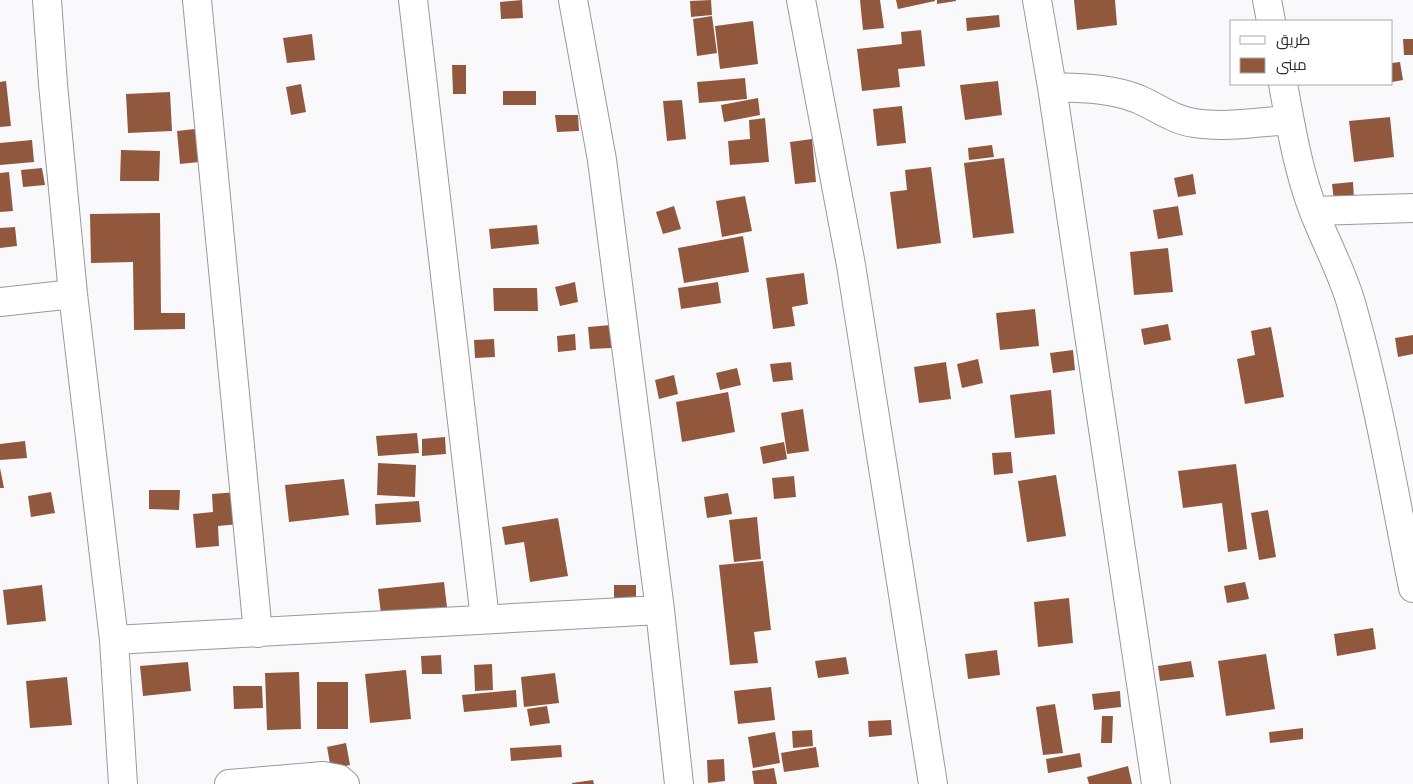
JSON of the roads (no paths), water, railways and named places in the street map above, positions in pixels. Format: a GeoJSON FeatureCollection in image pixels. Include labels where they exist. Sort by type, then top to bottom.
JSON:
{"type":"FeatureCollection","features":[{"type":"Feature","properties":{"kind":"street"},"geometry":{"type":"LineString","coordinates":[[48,0],[53,84],[73,294],[114,640],[123,784]]}},
{"type":"Feature","properties":{"kind":"street"},"geometry":{"type":"LineString","coordinates":[[197,0],[258,633]]}},
{"type":"Feature","properties":{"kind":"street"},"geometry":{"type":"LineString","coordinates":[[413,0],[485,619]]}},
{"type":"Feature","properties":{"kind":"street"},"geometry":{"type":"LineString","coordinates":[[573,0],[602,160],[660,610],[679,784]]}},
{"type":"Feature","properties":{"kind":"street"},"geometry":{"type":"LineString","coordinates":[[801,0],[851,264],[933,784]]}},
{"type":"Feature","properties":{"kind":"street"},"geometry":{"type":"LineString","coordinates":[[1037,0],[1052,88],[1156,784]]}},
{"type":"Feature","properties":{"kind":"street"},"geometry":{"type":"LineString","coordinates":[[1268,0],[1271,20]]}},
{"type":"Feature","properties":{"kind":"street"},"geometry":{"type":"LineString","coordinates":[[1283,85],[1296,155],[1314,211],[1335,258],[1350,300],[1366,357],[1413,588]]}},
{"type":"Feature","properties":{"kind":"street"},"geometry":{"type":"LineString","coordinates":[[1052,88],[1095,88],[1118,92],[1140,100],[1176,118],[1194,123],[1223,124],[1289,120]]}},
{"type":"Feature","properties":{"kind":"street"},"geometry":{"type":"LineString","coordinates":[[1314,211],[1413,208]]}},
{"type":"Feature","properties":{"kind":"street"},"geometry":{"type":"LineString","coordinates":[[0,302],[73,294]]}},
{"type":"Feature","properties":{"kind":"street"},"geometry":{"type":"LineString","coordinates":[[114,640],[660,610]]}},
{"type":"Feature","properties":{"kind":"street"},"geometry":{"type":"LineString","coordinates":[[229,784],[323,776],[339,779],[345,784]]}}]}
